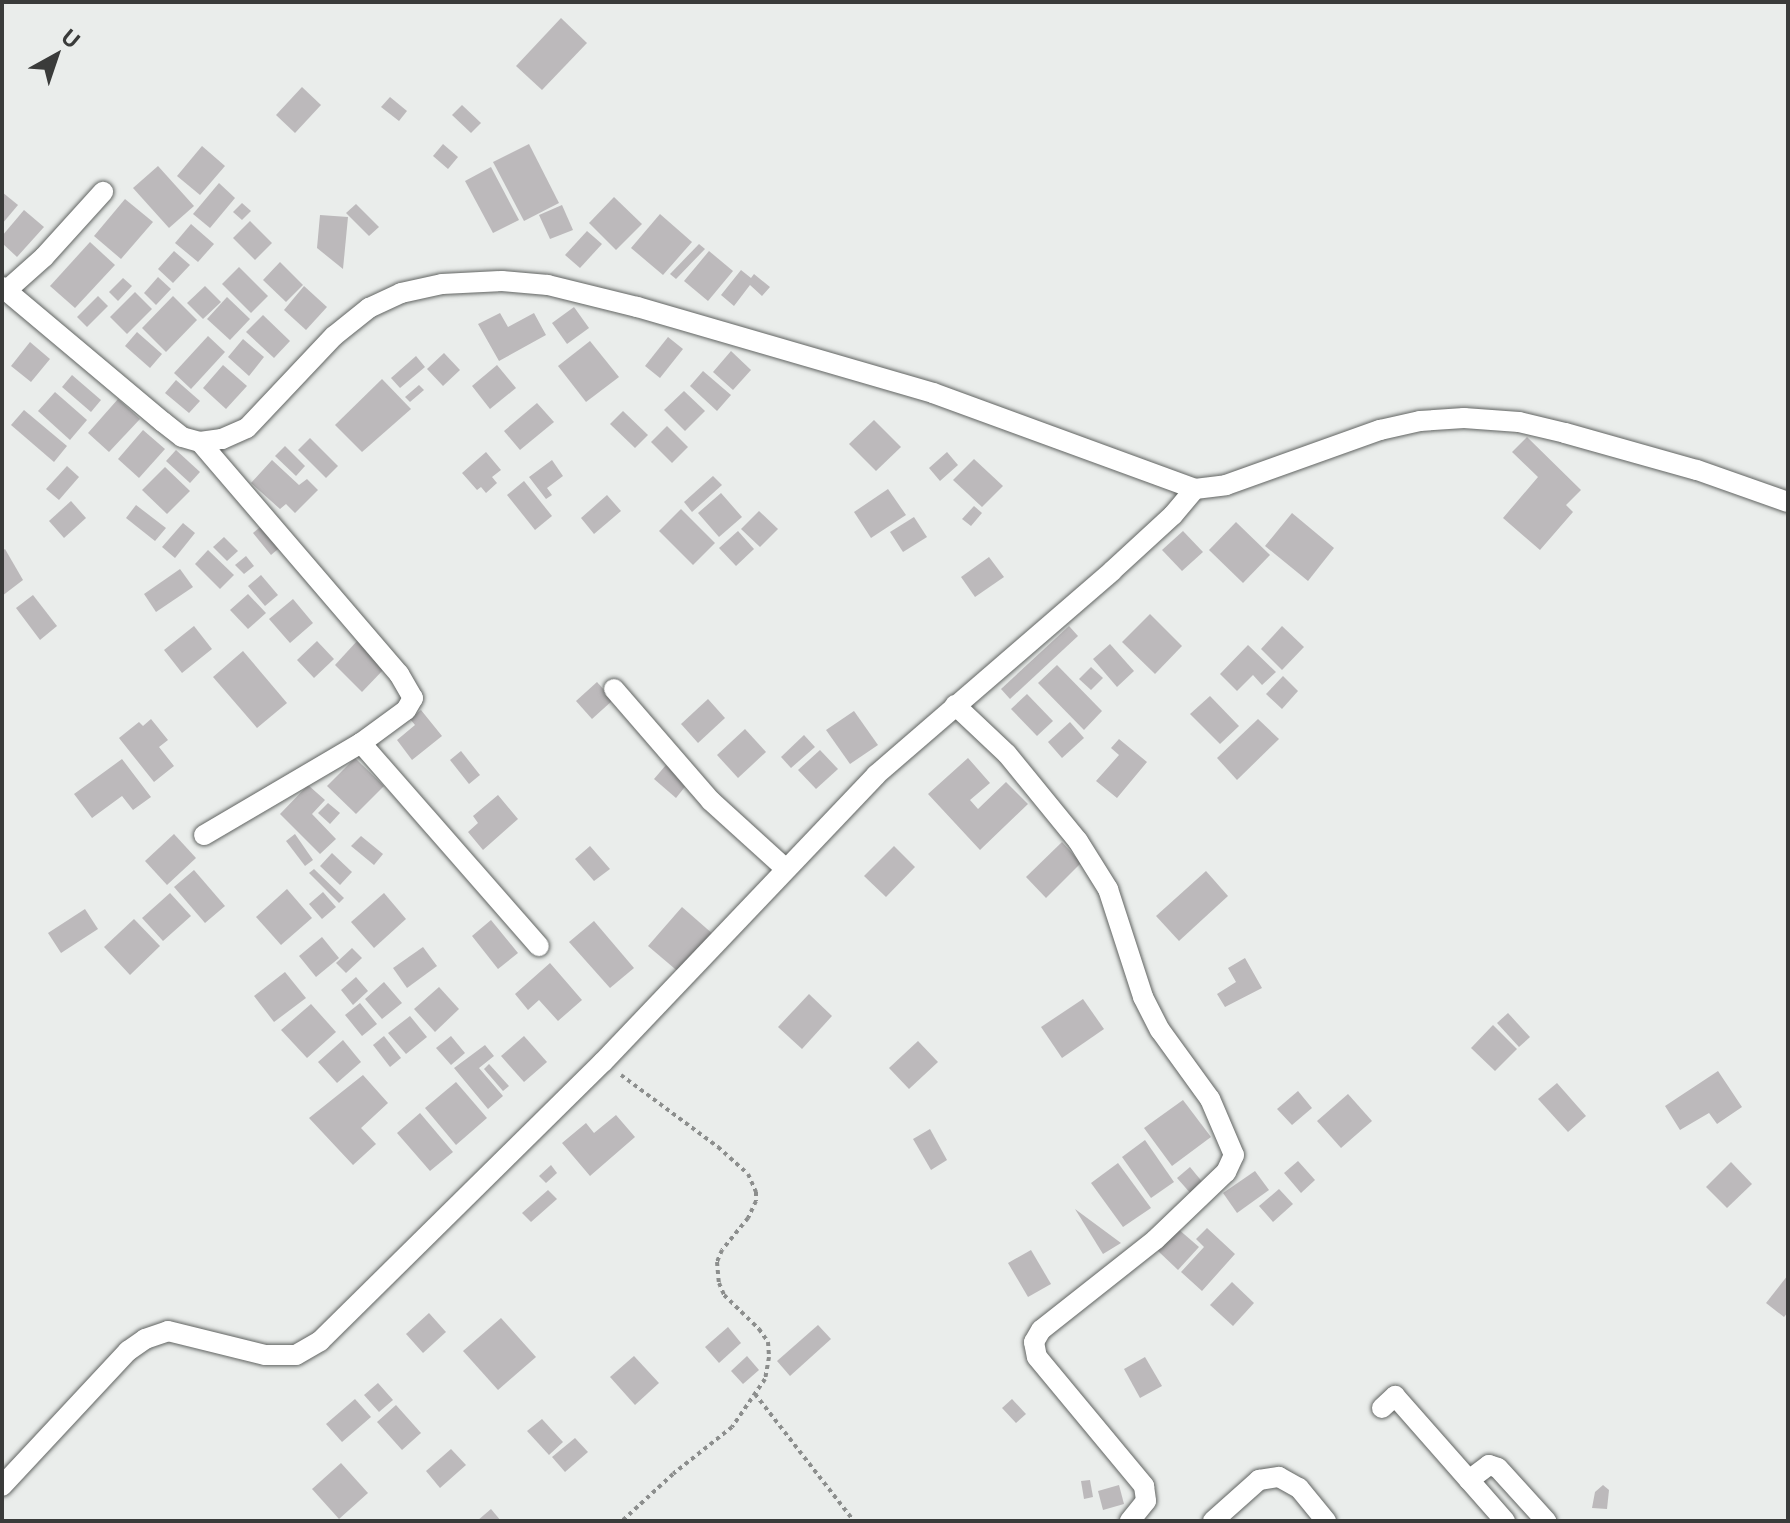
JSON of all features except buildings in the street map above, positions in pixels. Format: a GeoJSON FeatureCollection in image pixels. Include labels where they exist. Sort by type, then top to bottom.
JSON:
{"type":"FeatureCollection","features":[{"type":"Feature","properties":{"kind":"street"},"geometry":{"type":"LineString","coordinates":[[103,192],[44,257],[4,289],[182,437],[200,442],[222,439],[247,428],[334,336],[369,308],[401,293],[442,284],[502,281],[548,285],[622,303],[933,393],[1195,489],[1226,485],[1380,430],[1420,421],[1464,418],[1519,422],[1565,433],[1697,470],[1788,502]]}},
{"type":"Feature","properties":{"kind":"street"},"geometry":{"type":"LineString","coordinates":[[200,442],[410,689],[412,704],[361,743],[204,835]]}},
{"type":"Feature","properties":{"kind":"street"},"geometry":{"type":"LineString","coordinates":[[2,1486],[128,1351],[145,1339],[168,1331],[265,1355],[296,1355],[320,1341],[603,1062],[876,775],[1112,571],[1173,515],[1195,489]]}},
{"type":"Feature","properties":{"kind":"street"},"geometry":{"type":"LineString","coordinates":[[614,689],[711,801],[786,869]]}},
{"type":"Feature","properties":{"kind":"street"},"geometry":{"type":"LineString","coordinates":[[955,705],[1007,754],[1086,853],[1108,889],[1143,997],[1160,1030],[1210,1099],[1226,1128],[1234,1155],[1226,1172],[1155,1240],[1041,1330],[1034,1342],[1037,1357],[1144,1486],[1146,1501],[1130,1521]]}},
{"type":"Feature","properties":{"kind":"street"},"geometry":{"type":"LineString","coordinates":[[361,743],[539,946]]}},
{"type":"Feature","properties":{"kind":"street"},"geometry":{"type":"LineString","coordinates":[[1382,1408],[1395,1396],[1505,1521]]}},
{"type":"Feature","properties":{"kind":"street"},"geometry":{"type":"LineString","coordinates":[[1469,1480],[1494,1466],[1546,1521]]}},
{"type":"Feature","properties":{"kind":"street"},"geometry":{"type":"LineString","coordinates":[[1213,1521],[1259,1480],[1279,1477],[1299,1488],[1326,1521]]}},
{"type":"Feature","properties":{"kind":"path"},"geometry":{"type":"LineString","coordinates":[[603,1062],[718,1147],[748,1174],[756,1192],[756,1201],[748,1218],[717,1262],[724,1295],[768,1342],[765,1379],[732,1427],[673,1474],[622,1521]]}},
{"type":"Feature","properties":{"kind":"path"},"geometry":{"type":"LineString","coordinates":[[755,1394],[854,1521]]}}]}
